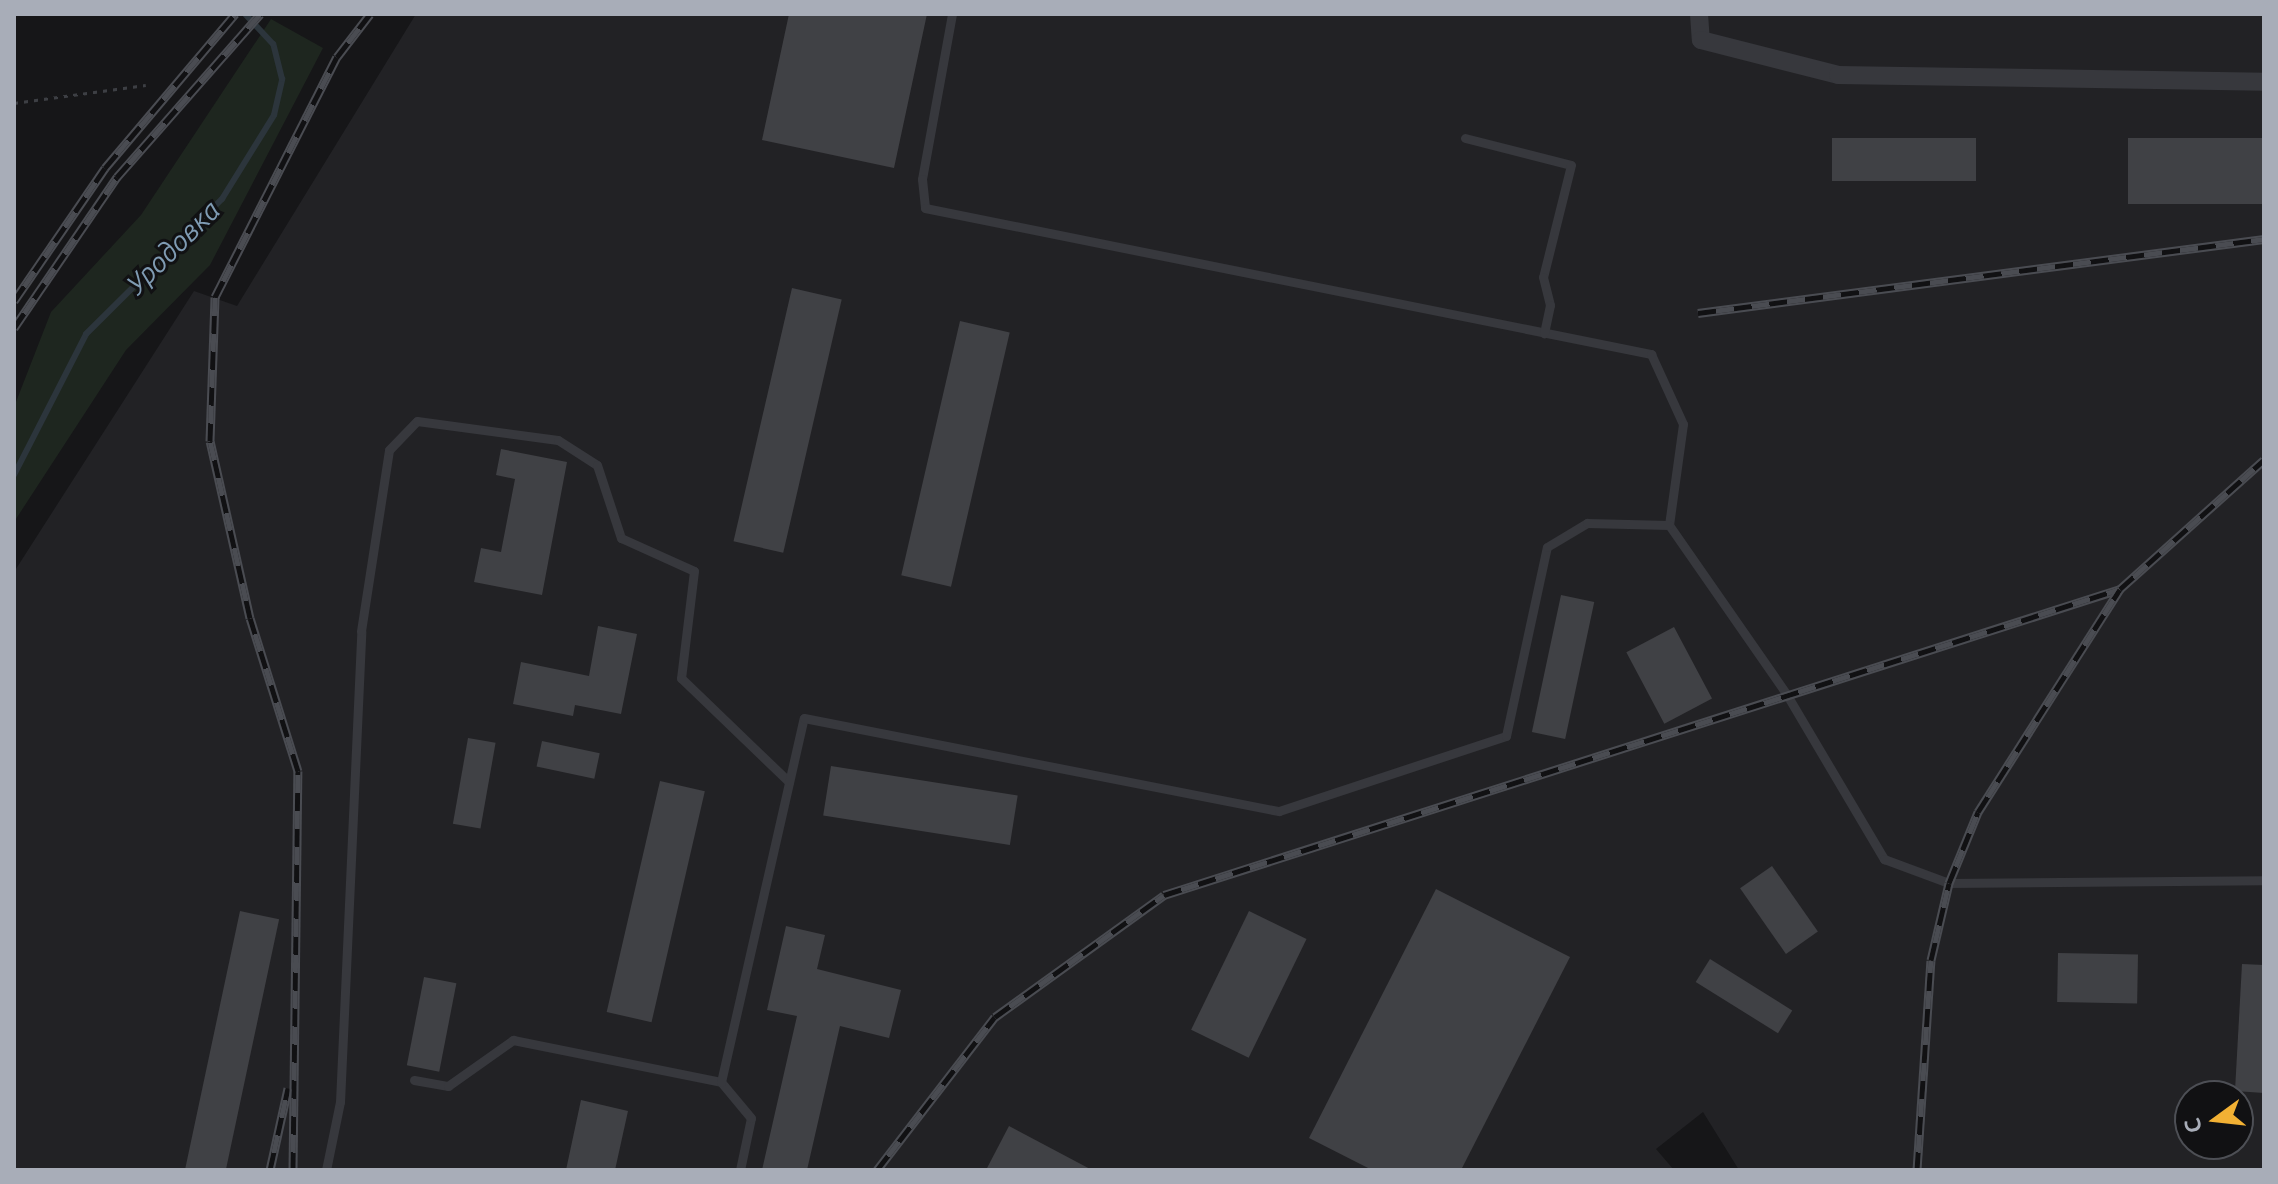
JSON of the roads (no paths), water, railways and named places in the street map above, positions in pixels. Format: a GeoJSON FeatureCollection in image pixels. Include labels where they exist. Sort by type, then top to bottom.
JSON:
{"type":"FeatureCollection","features":[{"type":"Feature","properties":{"kind":"street"},"geometry":{"type":"LineString","coordinates":[[1699,14],[1701,40],[1838,75],[2264,82]]}},
{"type":"Feature","properties":{"kind":"lane"},"geometry":{"type":"LineString","coordinates":[[952,14],[922,179],[925,208],[1651,354],[1683,424],[1669,525],[1787,695],[1884,859],[1964,884],[2264,880]]}},
{"type":"Feature","properties":{"kind":"lane"},"geometry":{"type":"LineString","coordinates":[[1465,138],[1571,165],[1543,277],[1550,305],[1544,333]]}},
{"type":"Feature","properties":{"kind":"lane"},"geometry":{"type":"LineString","coordinates":[[326,1170],[340,1102],[361,631],[389,450],[417,421],[558,440],[597,465],[621,538],[694,571],[681,678],[789,782]]}},
{"type":"Feature","properties":{"kind":"lane"},"geometry":{"type":"LineString","coordinates":[[721,1082],[804,718],[1279,811],[1506,736],[1547,547],[1587,523],[1669,525]]}},
{"type":"Feature","properties":{"kind":"lane"},"geometry":{"type":"LineString","coordinates":[[414,1080],[448,1086],[513,1040],[721,1082],[751,1118],[740,1170]]}},
{"type":"Feature","properties":{"kind":"waterway","name":"Уродовка"},"geometry":{"type":"LineString","coordinates":[[14,475],[86,334],[222,199],[274,115],[282,79],[273,44],[245,14]]}},
{"type":"Feature","properties":{"kind":"railway"},"geometry":{"type":"LineString","coordinates":[[14,301],[105,168],[235,14]]}},
{"type":"Feature","properties":{"kind":"railway"},"geometry":{"type":"LineString","coordinates":[[14,328],[117,177],[260,14]]}},
{"type":"Feature","properties":{"kind":"railway"},"geometry":{"type":"LineString","coordinates":[[293,1170],[298,771],[250,618],[210,441],[215,297],[337,57],[370,14]]}},
{"type":"Feature","properties":{"kind":"railway"},"geometry":{"type":"LineString","coordinates":[[1698,313],[2264,239]]}},
{"type":"Feature","properties":{"kind":"railway"},"geometry":{"type":"LineString","coordinates":[[1917,1170],[1931,960],[1949,883],[1978,812],[2120,589],[2264,460]]}},
{"type":"Feature","properties":{"kind":"railway"},"geometry":{"type":"LineString","coordinates":[[877,1170],[995,1017],[1164,895],[2120,589]]}},
{"type":"Feature","properties":{"kind":"railway"},"geometry":{"type":"LineString","coordinates":[[270,1170],[288,1088]]}}]}
